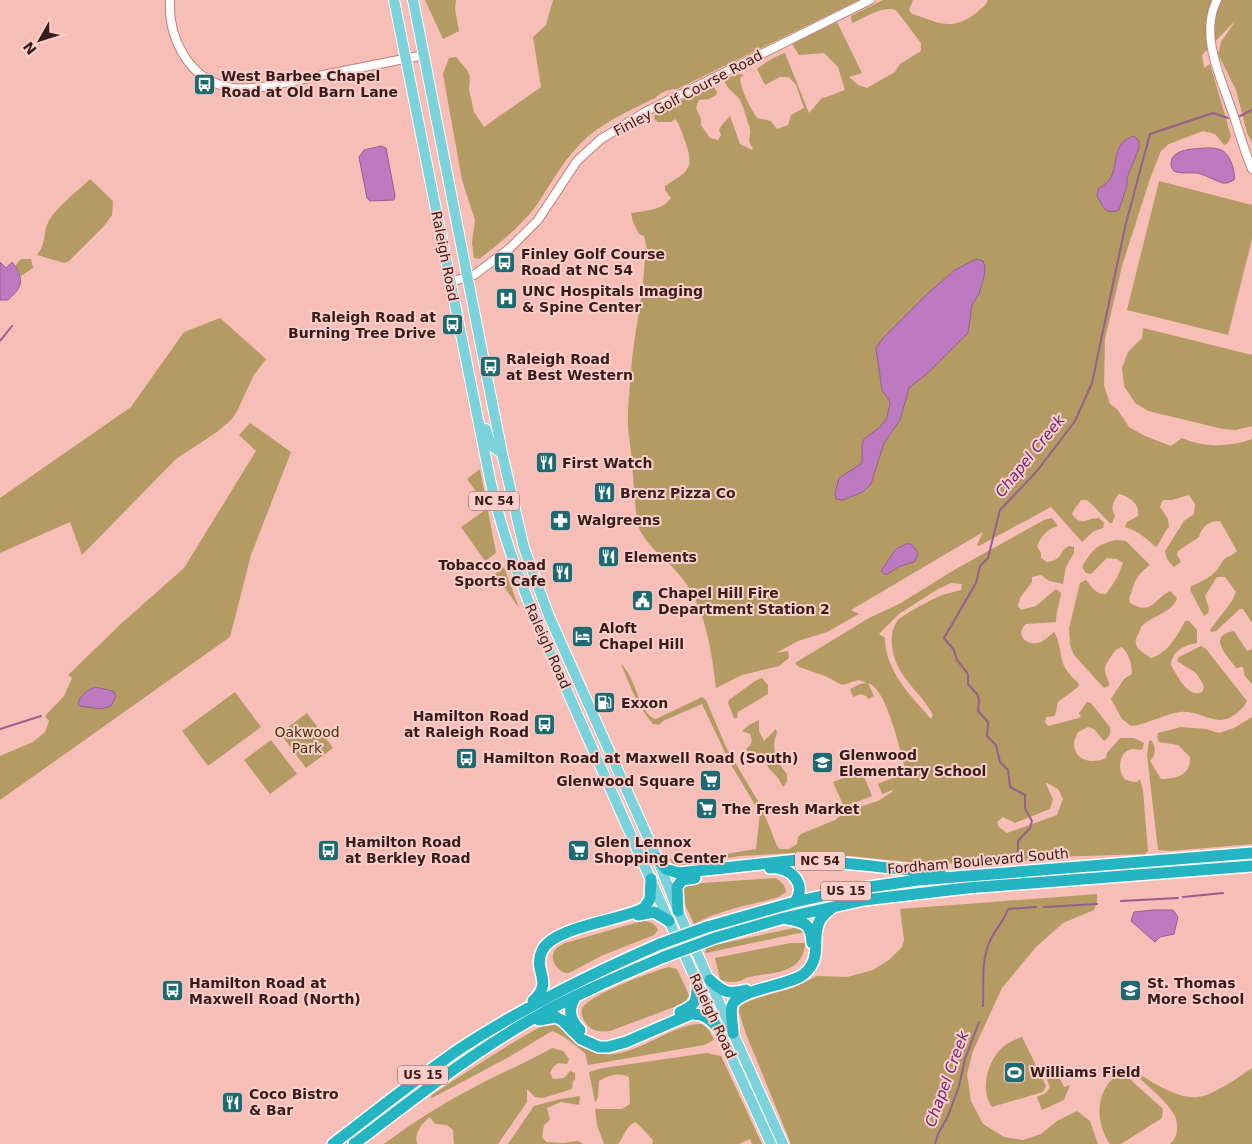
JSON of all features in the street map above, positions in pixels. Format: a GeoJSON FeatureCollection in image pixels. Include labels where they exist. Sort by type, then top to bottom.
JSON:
{"type":"FeatureCollection","features":[{"type":"Feature","properties":{"kind":"highway","name":"Fordham Boulevard South"},"geometry":{"type":"LineString","coordinates":[[575,982],[660,944],[707,927],[795,902],[849,890],[918,880],[989,873],[1252,853]]}},
{"type":"Feature","properties":{"kind":"highway","name":"NC 54"},"geometry":{"type":"LineString","coordinates":[[657,858],[666,869],[678,873],[797,860],[816,860],[899,870],[989,873]]}},
{"type":"Feature","properties":{"kind":"highway","name":"Fordham Boulevard South"},"geometry":{"type":"LineString","coordinates":[[576,996],[664,957],[715,938],[784,918],[864,900],[957,889],[1252,866]]}},
{"type":"Feature","properties":{"kind":"highway"},"geometry":{"type":"LineString","coordinates":[[678,911],[676,892],[682,880],[775,868],[785,870],[797,880],[799,893],[795,902]]}},
{"type":"Feature","properties":{"kind":"highway"},"geometry":{"type":"LineString","coordinates":[[518,1013],[534,1000],[542,990],[543,980],[540,957],[542,950],[549,940],[559,935],[644,908],[650,899],[651,878]]}},
{"type":"Feature","properties":{"kind":"highway"},"geometry":{"type":"LineString","coordinates":[[733,1033],[732,1010],[733,1004],[737,1000],[746,995],[796,979],[809,968],[816,953],[818,923],[824,914],[835,906]]}},
{"type":"Feature","properties":{"kind":"highway"},"geometry":{"type":"LineString","coordinates":[[575,982],[558,983],[546,974],[544,966],[545,953],[558,940],[645,912],[654,912],[669,920]]}},
{"type":"Feature","properties":{"kind":"highway"},"geometry":{"type":"LineString","coordinates":[[710,980],[724,991],[735,993],[790,976],[801,969],[811,954],[810,930],[804,923],[784,918]]}},
{"type":"Feature","properties":{"kind":"highway","name":"US 15"},"geometry":{"type":"LineString","coordinates":[[333,1144],[436,1066],[518,1013],[575,982]]}},
{"type":"Feature","properties":{"kind":"highway"},"geometry":{"type":"LineString","coordinates":[[576,996],[571,1005],[570,1013],[577,1027],[594,1039],[612,1040],[690,1008],[695,1003],[697,997],[697,982]]}},
{"type":"Feature","properties":{"kind":"highway","name":"US 15"},"geometry":{"type":"LineString","coordinates":[[354,1144],[444,1076],[532,1019],[576,996]]}},
{"type":"Feature","properties":{"kind":"highway"},"geometry":{"type":"LineString","coordinates":[[532,1019],[556,1018],[563,1021],[580,1039],[599,1047],[608,1047],[626,1042],[691,1014],[700,1014],[707,1017],[720,1029]]}},
{"type":"Feature","properties":{"kind":"main road","name":"Raleigh Road"},"geometry":{"type":"LineString","coordinates":[[394,0],[495,503],[520,582],[669,920],[771,1144]]}},
{"type":"Feature","properties":{"kind":"main road","name":"Raleigh Road"},"geometry":{"type":"LineString","coordinates":[[413,0],[518,526],[539,590],[657,858],[678,911],[783,1144]]}},
{"type":"Feature","properties":{"kind":"main road"},"geometry":{"type":"LineString","coordinates":[[477,417],[484,422],[490,444],[502,453]]}},
{"type":"Feature","properties":{"kind":"main road"},"geometry":{"type":"LineString","coordinates":[[645,864],[649,864],[654,869],[678,911]]}},
{"type":"Feature","properties":{"kind":"street"},"geometry":{"type":"LineString","coordinates":[[170,0],[173,32],[185,57],[200,72],[216,83],[226,87],[242,89],[263,87],[424,55]]}},
{"type":"Feature","properties":{"kind":"street","name":"Finley Golf Course Road"},"geometry":{"type":"LineString","coordinates":[[450,282],[467,278],[498,259],[521,239],[538,220],[577,161],[601,139],[618,127],[646,111],[870,0]]}},
{"type":"Feature","properties":{"kind":"street"},"geometry":{"type":"LineString","coordinates":[[1217,0],[1212,14],[1211,42],[1252,169]]}},
{"type":"Feature","properties":{"kind":"green space"},"geometry":{"type":"Polygon","coordinates":[[[425,0],[456,0],[455,9],[459,31],[443,39],[425,0]]]}},
{"type":"Feature","properties":{"kind":"green space"},"geometry":{"type":"Polygon","coordinates":[[[553,0],[859,0],[677,89],[663,93],[596,130],[573,151],[533,210],[521,223],[479,259],[474,258],[472,243],[475,220],[462,180],[443,74],[449,58],[456,57],[467,70],[470,77],[469,90],[474,112],[484,127],[541,87],[533,37],[546,25],[553,0]]]}},
{"type":"Feature","properties":{"kind":"green space"},"geometry":{"type":"Polygon","coordinates":[[[883,0],[913,0],[909,10],[912,14],[944,24],[951,24],[958,23],[975,14],[988,0],[1252,0],[1252,142],[1247,133],[1236,90],[1218,54],[1221,42],[1236,20],[1202,55],[1204,68],[1210,64],[1231,136],[1228,143],[1224,145],[1215,134],[1203,131],[1169,144],[1161,151],[1122,266],[1105,339],[1104,385],[1110,404],[1117,409],[1129,427],[1145,436],[1171,446],[1182,438],[1208,445],[1235,444],[1252,439],[1252,623],[1243,609],[1240,609],[1216,631],[1211,632],[1210,630],[1232,601],[1236,592],[1225,577],[1217,577],[1205,596],[1209,609],[1208,613],[1204,616],[1190,590],[1191,586],[1211,575],[1224,559],[1237,551],[1220,521],[1206,525],[1199,537],[1178,551],[1177,555],[1181,562],[1174,567],[1167,559],[1165,551],[1184,521],[1194,514],[1195,504],[1189,495],[1172,500],[1163,500],[1160,507],[1168,519],[1169,527],[1156,547],[1138,533],[1125,527],[1127,522],[1138,516],[1138,512],[1133,502],[1119,494],[1113,504],[1115,516],[1112,523],[1087,500],[1081,500],[1072,514],[1079,521],[1099,518],[1104,523],[1103,528],[1094,531],[1082,542],[1051,507],[979,546],[977,545],[983,532],[851,610],[859,614],[827,632],[798,641],[776,653],[788,651],[789,658],[779,666],[742,675],[716,688],[707,633],[692,593],[679,574],[646,540],[637,523],[628,413],[632,356],[645,265],[645,250],[647,249],[644,236],[639,234],[631,213],[653,209],[668,202],[671,198],[665,190],[665,186],[685,173],[689,164],[688,150],[677,121],[675,119],[671,122],[658,122],[654,119],[656,112],[714,87],[717,92],[716,95],[709,99],[699,100],[696,108],[701,119],[701,125],[710,138],[718,140],[721,135],[719,130],[721,126],[730,116],[740,144],[752,150],[753,148],[749,140],[750,129],[743,106],[725,82],[727,78],[738,74],[744,75],[740,78],[742,88],[754,114],[757,118],[771,121],[777,129],[788,125],[791,115],[804,108],[796,85],[789,77],[780,77],[765,85],[757,69],[770,60],[785,53],[809,113],[822,98],[845,90],[838,67],[824,53],[799,55],[792,44],[837,22],[862,73],[849,77],[858,85],[867,88],[895,72],[900,64],[921,51],[921,43],[896,10],[885,9],[852,23],[851,16],[883,0]]]}},
{"type":"Feature","properties":{"kind":"green space"},"geometry":{"type":"Polygon","coordinates":[[[90,179],[113,201],[112,215],[104,226],[69,261],[64,263],[37,255],[42,247],[50,219],[90,179]]]}},
{"type":"Feature","properties":{"kind":"green space"},"geometry":{"type":"Polygon","coordinates":[[[1159,181],[1252,205],[1252,239],[1228,335],[1127,310],[1159,181]]]}},
{"type":"Feature","properties":{"kind":"green space"},"geometry":{"type":"Polygon","coordinates":[[[21,259],[31,259],[33,268],[21,276],[15,266],[21,259]]]}},
{"type":"Feature","properties":{"kind":"green space"},"geometry":{"type":"Polygon","coordinates":[[[220,318],[266,359],[254,375],[232,419],[217,432],[176,459],[82,555],[70,522],[0,553],[0,498],[131,407],[184,332],[220,318]]]}},
{"type":"Feature","properties":{"kind":"green space"},"geometry":{"type":"Polygon","coordinates":[[[1143,328],[1252,355],[1252,426],[1236,430],[1223,429],[1148,411],[1135,403],[1124,386],[1122,368],[1128,352],[1142,338],[1143,328]]]}},
{"type":"Feature","properties":{"kind":"green space"},"geometry":{"type":"Polygon","coordinates":[[[250,423],[291,452],[251,555],[230,637],[0,800],[0,756],[33,742],[45,732],[49,721],[45,716],[64,696],[72,678],[68,675],[123,622],[184,568],[256,451],[239,435],[250,423]]]}},
{"type":"Feature","properties":{"kind":"green space"},"geometry":{"type":"Polygon","coordinates":[[[480,469],[487,507],[467,479],[480,469]]]}},
{"type":"Feature","properties":{"kind":"green space"},"geometry":{"type":"Polygon","coordinates":[[[487,508],[496,553],[485,561],[461,527],[487,508]]]}},
{"type":"Feature","properties":{"kind":"green space"},"geometry":{"type":"Polygon","coordinates":[[[1052,518],[1058,526],[1047,531],[1039,542],[1037,546],[1041,553],[1041,558],[1047,562],[1053,561],[1069,546],[1074,547],[1074,553],[1066,567],[1063,584],[1049,581],[1041,575],[1032,577],[1032,582],[1020,598],[1018,606],[1021,610],[1036,606],[1056,589],[1061,593],[1056,622],[1026,624],[1021,631],[1021,635],[1025,641],[1039,643],[1054,632],[1065,668],[1079,684],[1078,687],[1058,702],[1055,716],[1046,717],[1045,722],[1048,726],[1079,718],[1081,717],[1079,713],[1087,702],[1091,703],[1110,727],[1110,732],[1109,737],[1104,741],[1094,729],[1088,727],[1078,732],[1074,742],[1075,750],[1081,758],[1090,761],[1106,758],[1107,753],[1120,738],[1134,738],[1144,743],[1142,750],[1132,749],[1123,755],[1120,768],[1122,776],[1126,780],[1137,782],[1140,779],[1143,791],[1148,851],[1145,854],[1055,857],[998,864],[918,863],[811,852],[740,856],[674,866],[670,859],[683,861],[756,849],[760,813],[730,763],[702,704],[663,721],[659,725],[653,724],[631,688],[621,664],[631,678],[645,710],[656,719],[702,697],[706,700],[726,747],[762,808],[777,846],[780,849],[789,849],[797,844],[798,837],[801,834],[835,820],[846,811],[878,801],[892,792],[893,790],[882,794],[878,784],[902,774],[905,768],[891,720],[881,695],[875,687],[868,683],[874,696],[868,699],[860,694],[853,697],[850,689],[867,683],[859,680],[842,685],[825,676],[799,667],[795,663],[869,618],[901,603],[954,570],[1044,520],[1052,518]],[[951,583],[938,589],[899,614],[879,634],[885,638],[889,661],[900,682],[931,719],[933,715],[930,709],[905,677],[895,660],[892,646],[893,632],[898,620],[906,614],[944,594],[961,590],[962,584],[951,583]],[[1045,782],[1053,799],[1050,809],[1015,823],[1003,817],[997,822],[999,827],[1007,833],[1057,815],[1063,799],[1058,789],[1045,782]]]}},
{"type":"Feature","properties":{"kind":"green space"},"geometry":{"type":"Polygon","coordinates":[[[1116,540],[1126,541],[1150,565],[1136,579],[1129,598],[1130,603],[1137,607],[1148,607],[1170,591],[1177,598],[1171,607],[1141,627],[1136,638],[1138,648],[1151,658],[1157,656],[1171,643],[1185,621],[1189,621],[1197,630],[1197,643],[1188,645],[1176,652],[1171,665],[1188,689],[1192,692],[1202,692],[1204,687],[1196,673],[1177,661],[1179,657],[1201,646],[1206,649],[1247,701],[1237,713],[1229,718],[1216,720],[1188,712],[1180,712],[1131,726],[1122,719],[1111,699],[1124,679],[1132,674],[1130,659],[1127,653],[1122,647],[1114,652],[1107,662],[1105,671],[1110,685],[1104,688],[1074,655],[1070,645],[1069,628],[1080,583],[1086,580],[1097,592],[1106,594],[1117,578],[1123,563],[1117,559],[1107,558],[1091,574],[1086,573],[1082,567],[1095,549],[1116,540]]]}},
{"type":"Feature","properties":{"kind":"green space"},"geometry":{"type":"Polygon","coordinates":[[[504,567],[519,608],[495,574],[504,567]]]}},
{"type":"Feature","properties":{"kind":"green space"},"geometry":{"type":"Polygon","coordinates":[[[1234,631],[1247,651],[1252,649],[1252,684],[1245,676],[1243,667],[1236,668],[1221,646],[1221,637],[1226,633],[1234,631]]]}},
{"type":"Feature","properties":{"kind":"green space"},"geometry":{"type":"Polygon","coordinates":[[[762,678],[768,685],[768,694],[738,712],[737,718],[734,718],[728,703],[729,700],[762,678]]]}},
{"type":"Feature","properties":{"kind":"green space"},"geometry":{"type":"Polygon","coordinates":[[[235,692],[261,727],[208,766],[182,731],[235,692]]]}},
{"type":"Feature","properties":{"kind":"green space","name":"Oakwood Park"},"geometry":{"type":"Polygon","coordinates":[[[307,713],[333,748],[306,768],[280,733],[307,713]]]}},
{"type":"Feature","properties":{"kind":"green space"},"geometry":{"type":"Polygon","coordinates":[[[1252,717],[1252,844],[1171,851],[1158,850],[1147,755],[1149,741],[1153,742],[1155,750],[1150,761],[1161,779],[1177,777],[1182,775],[1188,768],[1190,757],[1178,745],[1159,742],[1158,733],[1181,727],[1206,729],[1219,733],[1234,728],[1252,717]]]}},
{"type":"Feature","properties":{"kind":"green space"},"geometry":{"type":"Polygon","coordinates":[[[759,720],[759,731],[764,741],[776,729],[774,750],[780,765],[787,774],[787,782],[783,787],[767,766],[772,760],[771,758],[757,758],[746,749],[752,741],[750,734],[742,731],[759,720]]]}},
{"type":"Feature","properties":{"kind":"green space"},"geometry":{"type":"Polygon","coordinates":[[[271,740],[297,774],[270,794],[244,760],[271,740]]]}},
{"type":"Feature","properties":{"kind":"green space"},"geometry":{"type":"Polygon","coordinates":[[[862,771],[872,796],[844,807],[833,782],[862,771]]]}},
{"type":"Feature","properties":{"kind":"green space"},"geometry":{"type":"Polygon","coordinates":[[[776,878],[784,885],[786,892],[782,895],[721,913],[694,924],[681,896],[682,890],[688,884],[776,878]]]}},
{"type":"Feature","properties":{"kind":"green space"},"geometry":{"type":"Polygon","coordinates":[[[1097,894],[1094,910],[1063,923],[1036,947],[1002,988],[973,1051],[967,1074],[971,1101],[983,1124],[1004,1137],[1023,1140],[1041,1134],[1057,1121],[1077,1111],[1090,1121],[1098,1144],[791,1144],[746,1034],[739,1012],[743,1002],[795,987],[817,976],[847,977],[873,970],[889,960],[902,947],[904,940],[900,909],[1097,894]]]}},
{"type":"Feature","properties":{"kind":"green space"},"geometry":{"type":"Polygon","coordinates":[[[642,921],[649,922],[655,926],[658,930],[654,935],[601,956],[569,973],[558,969],[554,962],[553,954],[555,950],[565,943],[642,921]]]}},
{"type":"Feature","properties":{"kind":"green space"},"geometry":{"type":"Polygon","coordinates":[[[794,928],[804,932],[706,953],[705,947],[794,928]]]}},
{"type":"Feature","properties":{"kind":"green space"},"geometry":{"type":"Polygon","coordinates":[[[791,943],[805,943],[801,957],[791,968],[779,972],[752,976],[736,982],[720,979],[715,958],[791,943]]]}},
{"type":"Feature","properties":{"kind":"green space"},"geometry":{"type":"Polygon","coordinates":[[[664,948],[666,952],[557,1002],[349,1144],[339,1144],[427,1077],[500,1028],[626,962],[664,948]]]}},
{"type":"Feature","properties":{"kind":"green space"},"geometry":{"type":"Polygon","coordinates":[[[669,967],[677,969],[689,995],[685,1003],[610,1031],[594,1030],[588,1026],[581,1011],[587,1003],[636,978],[669,967]]]}},
{"type":"Feature","properties":{"kind":"green space"},"geometry":{"type":"Polygon","coordinates":[[[550,1022],[562,1027],[572,1040],[579,1045],[604,1054],[628,1051],[690,1025],[702,1024],[709,1030],[714,1040],[704,1045],[588,1065],[585,1053],[563,1036],[552,1031],[507,1058],[430,1099],[432,1095],[490,1057],[550,1022]]]}},
{"type":"Feature","properties":{"kind":"green space","name":"Williams Field"},"geometry":{"type":"Polygon","coordinates":[[[1022,1037],[1046,1086],[1043,1092],[992,1107],[986,1092],[987,1075],[990,1067],[998,1052],[1004,1046],[1022,1037]]]}},
{"type":"Feature","properties":{"kind":"green space"},"geometry":{"type":"Polygon","coordinates":[[[552,1048],[563,1051],[569,1059],[567,1064],[558,1063],[550,1073],[553,1079],[564,1078],[570,1071],[575,1073],[572,1089],[543,1098],[535,1097],[527,1089],[527,1102],[498,1144],[454,1144],[453,1130],[447,1125],[435,1124],[430,1117],[419,1129],[416,1140],[417,1144],[384,1144],[421,1118],[459,1095],[552,1048]]]}},
{"type":"Feature","properties":{"kind":"green space"},"geometry":{"type":"Polygon","coordinates":[[[707,1053],[721,1056],[762,1144],[752,1144],[750,1139],[739,1144],[652,1144],[653,1140],[636,1122],[627,1128],[618,1144],[604,1144],[597,1125],[595,1109],[622,1109],[630,1104],[629,1077],[614,1075],[599,1081],[598,1098],[595,1102],[589,1072],[603,1068],[707,1053]]]}},
{"type":"Feature","properties":{"kind":"green space"},"geometry":{"type":"Polygon","coordinates":[[[1122,1063],[1158,1086],[1189,1097],[1204,1096],[1211,1093],[1252,1068],[1252,1144],[1170,1144],[1175,1138],[1177,1131],[1175,1116],[1159,1096],[1122,1063]]]}},
{"type":"Feature","properties":{"kind":"green space"},"geometry":{"type":"Polygon","coordinates":[[[1057,1072],[1064,1087],[1070,1085],[1064,1100],[1042,1110],[1037,1097],[1046,1093],[1050,1087],[1046,1077],[1057,1072]]]}},
{"type":"Feature","properties":{"kind":"green space"},"geometry":{"type":"Polygon","coordinates":[[[1122,1072],[1163,1109],[1162,1118],[1121,1144],[1110,1144],[1101,1125],[1100,1105],[1106,1086],[1122,1072]]]}},
{"type":"Feature","properties":{"kind":"green space"},"geometry":{"type":"Polygon","coordinates":[[[580,1096],[579,1105],[561,1102],[547,1108],[550,1120],[544,1125],[542,1137],[546,1142],[563,1143],[578,1141],[583,1144],[508,1144],[534,1106],[580,1096]]]}},
{"type":"Feature","properties":{"kind":"shaded area"},"geometry":{"type":"Polygon","coordinates":[[[1134,136],[1139,141],[1139,148],[1127,178],[1127,186],[1119,210],[1107,211],[1097,196],[1098,189],[1111,177],[1119,147],[1127,139],[1134,136]]]}},
{"type":"Feature","properties":{"kind":"shaded area"},"geometry":{"type":"Polygon","coordinates":[[[381,146],[386,148],[395,196],[394,200],[370,201],[367,198],[359,157],[364,150],[381,146]]]}},
{"type":"Feature","properties":{"kind":"shaded area"},"geometry":{"type":"Polygon","coordinates":[[[1207,148],[1219,149],[1226,153],[1233,168],[1234,180],[1223,183],[1198,173],[1177,172],[1172,169],[1172,159],[1179,152],[1207,148]]]}},
{"type":"Feature","properties":{"kind":"shaded area"},"geometry":{"type":"Polygon","coordinates":[[[976,259],[983,261],[985,267],[984,277],[979,294],[972,305],[968,333],[929,372],[909,388],[900,420],[884,443],[871,484],[863,492],[843,500],[836,499],[835,493],[839,478],[862,463],[864,439],[880,427],[887,418],[890,402],[882,390],[876,348],[883,338],[928,293],[955,270],[976,259]]]}},
{"type":"Feature","properties":{"kind":"shaded area"},"geometry":{"type":"Polygon","coordinates":[[[0,262],[6,268],[12,262],[20,277],[17,290],[8,300],[0,300],[0,262]]]}},
{"type":"Feature","properties":{"kind":"shaded area"},"geometry":{"type":"Polygon","coordinates":[[[906,544],[911,544],[917,551],[918,555],[914,562],[900,566],[886,575],[881,571],[896,549],[906,544]]]}},
{"type":"Feature","properties":{"kind":"shaded area"},"geometry":{"type":"Polygon","coordinates":[[[95,687],[113,691],[116,696],[111,706],[101,709],[80,706],[78,704],[84,694],[95,687]]]}},
{"type":"Feature","properties":{"kind":"shaded area"},"geometry":{"type":"Polygon","coordinates":[[[1173,910],[1178,917],[1174,934],[1160,937],[1155,942],[1131,921],[1134,912],[1173,910]]]}},
{"type":"Feature","properties":{"kind":"waterway","name":"Chapel Creek"},"geometry":{"type":"LineString","coordinates":[[1240,116],[1252,110]]}},
{"type":"Feature","properties":{"kind":"waterway","name":"Chapel Creek"},"geometry":{"type":"LineString","coordinates":[[1018,863],[1018,841],[1030,828],[1032,821],[1025,809],[1025,795],[1010,787],[1008,770],[1000,762],[996,745],[987,736],[988,722],[978,711],[979,700],[977,694],[968,684],[968,674],[957,660],[954,650],[944,638],[976,583],[980,566],[988,558],[1000,510],[1037,471],[1075,421],[1092,383],[1125,227],[1150,134],[1213,113],[1228,118]]}},
{"type":"Feature","properties":{"kind":"waterway"},"geometry":{"type":"LineString","coordinates":[[0,341],[12,326]]}},
{"type":"Feature","properties":{"kind":"waterway"},"geometry":{"type":"LineString","coordinates":[[0,729],[41,716]]}},
{"type":"Feature","properties":{"kind":"waterway"},"geometry":{"type":"LineString","coordinates":[[1183,897],[1223,893]]}},
{"type":"Feature","properties":{"kind":"waterway"},"geometry":{"type":"LineString","coordinates":[[1121,901],[1178,898]]}},
{"type":"Feature","properties":{"kind":"waterway"},"geometry":{"type":"LineString","coordinates":[[1044,907],[1097,904]]}},
{"type":"Feature","properties":{"kind":"waterway","name":"Chapel Creek"},"geometry":{"type":"LineString","coordinates":[[983,1006],[984,966],[986,950],[991,938],[1008,909],[1036,907]]}},
{"type":"Feature","properties":{"kind":"waterway","name":"Chapel Creek"},"geometry":{"type":"LineString","coordinates":[[935,1144],[959,1086],[965,1059],[979,1022]]}},
{"type":"Feature","properties":{"kind":"place","name":"West Barbee Chapel Road at Old Barn Lane"},"geometry":{"type":"Point","coordinates":[205,84]}},
{"type":"Feature","properties":{"kind":"place","name":"Finley Golf Course Road at NC 54"},"geometry":{"type":"Point","coordinates":[505,262]}},
{"type":"Feature","properties":{"kind":"place","name":"UNC Hospitals Imaging & Spine Center"},"geometry":{"type":"Point","coordinates":[506,299]}},
{"type":"Feature","properties":{"kind":"place","name":"Raleigh Road at Burning Tree Drive"},"geometry":{"type":"Point","coordinates":[452,325]}},
{"type":"Feature","properties":{"kind":"place","name":"Raleigh Road at Best Western"},"geometry":{"type":"Point","coordinates":[490,367]}},
{"type":"Feature","properties":{"kind":"place","name":"First Watch"},"geometry":{"type":"Point","coordinates":[546,463]}},
{"type":"Feature","properties":{"kind":"place","name":"Brenz Pizza Co"},"geometry":{"type":"Point","coordinates":[604,493]}},
{"type":"Feature","properties":{"kind":"place","name":"Walgreens"},"geometry":{"type":"Point","coordinates":[561,520]}},
{"type":"Feature","properties":{"kind":"place","name":"Elements"},"geometry":{"type":"Point","coordinates":[608,557]}},
{"type":"Feature","properties":{"kind":"place","name":"Tobacco Road Sports Cafe"},"geometry":{"type":"Point","coordinates":[562,573]}},
{"type":"Feature","properties":{"kind":"place","name":"Chapel Hill Fire Department Station 2"},"geometry":{"type":"Point","coordinates":[642,601]}},
{"type":"Feature","properties":{"kind":"place","name":"Aloft Chapel Hill"},"geometry":{"type":"Point","coordinates":[583,636]}},
{"type":"Feature","properties":{"kind":"place","name":"Exxon"},"geometry":{"type":"Point","coordinates":[605,703]}},
{"type":"Feature","properties":{"kind":"place","name":"Hamilton Road at Raleigh Road"},"geometry":{"type":"Point","coordinates":[545,724]}},
{"type":"Feature","properties":{"kind":"place","name":"Hamilton Road at Maxwell Road (South)"},"geometry":{"type":"Point","coordinates":[467,758]}},
{"type":"Feature","properties":{"kind":"place","name":"Glenwood Elementary School"},"geometry":{"type":"Point","coordinates":[823,763]}},
{"type":"Feature","properties":{"kind":"place","name":"Glenwood Square"},"geometry":{"type":"Point","coordinates":[711,781]}},
{"type":"Feature","properties":{"kind":"place","name":"The Fresh Market"},"geometry":{"type":"Point","coordinates":[706,809]}},
{"type":"Feature","properties":{"kind":"place","name":"Hamilton Road at Berkley Road"},"geometry":{"type":"Point","coordinates":[329,850]}},
{"type":"Feature","properties":{"kind":"place","name":"Glen Lennox Shopping Center"},"geometry":{"type":"Point","coordinates":[578,850]}},
{"type":"Feature","properties":{"kind":"place","name":"Hamilton Road at Maxwell Road (North)"},"geometry":{"type":"Point","coordinates":[173,991]}},
{"type":"Feature","properties":{"kind":"place","name":"St. Thomas More School"},"geometry":{"type":"Point","coordinates":[1131,991]}},
{"type":"Feature","properties":{"kind":"place","name":"Williams Field"},"geometry":{"type":"Point","coordinates":[1014,1072]}},
{"type":"Feature","properties":{"kind":"place","name":"Coco Bistro & Bar"},"geometry":{"type":"Point","coordinates":[233,1102]}}]}
